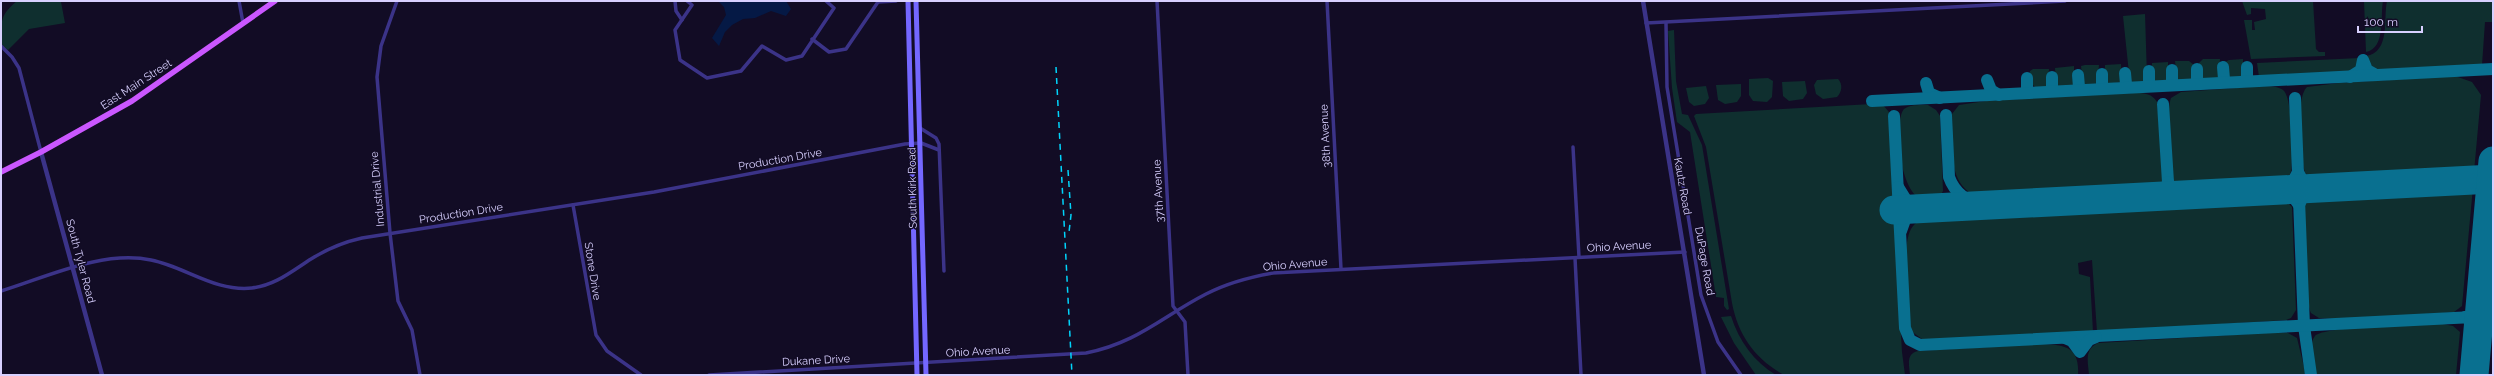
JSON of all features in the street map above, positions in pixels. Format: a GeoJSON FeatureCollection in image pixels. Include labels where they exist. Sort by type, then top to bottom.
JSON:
{"type":"FeatureCollection","features":[{"type":"Feature","properties":{"kind":"main road","name":"East Main Street"},"geometry":{"type":"LineString","coordinates":[[1,172],[41,152],[132,101],[275,1]]}},
{"type":"Feature","properties":{"kind":"main road","name":"South Kirk Road"},"geometry":{"type":"LineString","coordinates":[[908,1],[917,375]]}},
{"type":"Feature","properties":{"kind":"main road","name":"South Kirk Road"},"geometry":{"type":"LineString","coordinates":[[916,1],[926,375]]}},
{"type":"Feature","properties":{"kind":"street"},"geometry":{"type":"LineString","coordinates":[[239,1],[243,23]]}},
{"type":"Feature","properties":{"kind":"street","name":"Industrial Drive"},"geometry":{"type":"LineString","coordinates":[[397,1],[381,46],[377,77],[390,233],[398,301],[412,330],[420,375]]}},
{"type":"Feature","properties":{"kind":"street"},"geometry":{"type":"LineString","coordinates":[[675,1],[676,11],[682,20]]}},
{"type":"Feature","properties":{"kind":"street"},"geometry":{"type":"LineString","coordinates":[[687,1],[692,5],[675,30],[680,60],[707,78],[741,71],[762,46],[786,60],[802,56],[834,8],[826,1]]}},
{"type":"Feature","properties":{"kind":"street"},"geometry":{"type":"LineString","coordinates":[[812,39],[830,52],[846,49],[878,2],[896,1]]}},
{"type":"Feature","properties":{"kind":"street","name":"37th Avenue"},"geometry":{"type":"LineString","coordinates":[[1157,1],[1173,306],[1185,322],[1188,375]]}},
{"type":"Feature","properties":{"kind":"street","name":"38th Avenue"},"geometry":{"type":"LineString","coordinates":[[1327,1],[1341,269]]}},
{"type":"Feature","properties":{"kind":"street","name":"Kautz Road"},"geometry":{"type":"LineString","coordinates":[[1643,1],[1704,375]]}},
{"type":"Feature","properties":{"kind":"street"},"geometry":{"type":"LineString","coordinates":[[1646,23],[2065,1]]}},
{"type":"Feature","properties":{"kind":"street","name":"DuPage Road"},"geometry":{"type":"LineString","coordinates":[[1666,23],[1667,86],[1701,295],[1718,342],[1741,375]]}},
{"type":"Feature","properties":{"kind":"street"},"geometry":{"type":"LineString","coordinates":[[1,46],[12,57],[19,68],[41,152]]}},
{"type":"Feature","properties":{"kind":"street"},"geometry":{"type":"LineString","coordinates":[[920,128],[936,138],[939,150],[944,271]]}},
{"type":"Feature","properties":{"kind":"street","name":"Production Drive"},"geometry":{"type":"LineString","coordinates":[[1,291],[73,268],[114,259],[150,260],[170,264],[211,283],[240,288],[254,288],[282,278],[316,256],[340,244],[390,233],[573,206],[912,143],[920,143],[939,150]]}},
{"type":"Feature","properties":{"kind":"street"},"geometry":{"type":"LineString","coordinates":[[1573,147],[1581,375]]}},
{"type":"Feature","properties":{"kind":"street","name":"South Tyler Road"},"geometry":{"type":"LineString","coordinates":[[41,152],[102,375]]}},
{"type":"Feature","properties":{"kind":"street","name":"Stone Drive"},"geometry":{"type":"LineString","coordinates":[[573,206],[593,326],[598,339],[608,351],[641,375]]}},
{"type":"Feature","properties":{"kind":"street","name":"Ohio Avenue"},"geometry":{"type":"LineString","coordinates":[[925,363],[1071,355],[1098,350],[1136,337],[1212,291],[1250,277],[1273,273],[1685,252]]}},
{"type":"Feature","properties":{"kind":"street","name":"Dukane Drive"},"geometry":{"type":"LineString","coordinates":[[708,375],[925,363]]}},
{"type":"Feature","properties":{"kind":"green space"},"geometry":{"type":"Polygon","coordinates":[[[17,1],[65,1],[61,2],[65,23],[29,29],[8,50],[1,44],[2,24],[7,10],[17,1]]]}},
{"type":"Feature","properties":{"kind":"green space"},"geometry":{"type":"Polygon","coordinates":[[[2242,1],[2313,1],[2316,49],[2319,52],[2325,52],[2325,56],[2251,59],[2244,20],[2252,20],[2252,30],[2255,30],[2254,22],[2266,19],[2265,9],[2251,8],[2251,14],[2247,15],[2242,1]]]}},
{"type":"Feature","properties":{"kind":"green space"},"geometry":{"type":"Polygon","coordinates":[[[2364,1],[2383,1],[2381,31],[2377,44],[2366,52],[2364,1]]]}},
{"type":"Feature","properties":{"kind":"green space"},"geometry":{"type":"Polygon","coordinates":[[[2387,1],[2493,1],[2493,22],[2485,22],[2482,65],[2377,71],[2370,68],[2366,56],[2374,53],[2383,41],[2387,1]]]}},
{"type":"Feature","properties":{"kind":"green space"},"geometry":{"type":"Polygon","coordinates":[[[2145,14],[2147,78],[2145,82],[2130,83],[2123,16],[2145,14]]]}},
{"type":"Feature","properties":{"kind":"green space"},"geometry":{"type":"Polygon","coordinates":[[[1674,30],[1676,81],[1682,114],[1688,115],[1702,145],[1729,309],[1727,310],[1724,306],[1724,298],[1716,297],[1690,132],[1677,122],[1672,88],[1668,31],[1674,30]]]}},
{"type":"Feature","properties":{"kind":"green space"},"geometry":{"type":"Polygon","coordinates":[[[2360,58],[2359,67],[2351,72],[2259,77],[2257,63],[2360,58]]]}},
{"type":"Feature","properties":{"kind":"green space"},"geometry":{"type":"Polygon","coordinates":[[[2203,59],[2220,59],[2219,79],[2201,80],[2199,63],[2203,59]]]}},
{"type":"Feature","properties":{"kind":"green space"},"geometry":{"type":"Polygon","coordinates":[[[2243,59],[2243,77],[2228,78],[2225,62],[2229,60],[2243,59]]]}},
{"type":"Feature","properties":{"kind":"green space"},"geometry":{"type":"Polygon","coordinates":[[[2175,61],[2189,61],[2194,65],[2193,80],[2177,81],[2175,61]]]}},
{"type":"Feature","properties":{"kind":"green space"},"geometry":{"type":"Polygon","coordinates":[[[2168,62],[2168,81],[2154,82],[2152,78],[2152,63],[2168,62]]]}},
{"type":"Feature","properties":{"kind":"green space"},"geometry":{"type":"Polygon","coordinates":[[[2121,64],[2122,82],[2107,84],[2105,81],[2105,65],[2121,64]]]}},
{"type":"Feature","properties":{"kind":"green space"},"geometry":{"type":"Polygon","coordinates":[[[2099,65],[2097,85],[2083,85],[2081,66],[2099,65]]]}},
{"type":"Feature","properties":{"kind":"green space"},"geometry":{"type":"Polygon","coordinates":[[[2074,66],[2074,86],[2056,86],[2055,68],[2074,66]]]}},
{"type":"Feature","properties":{"kind":"green space"},"geometry":{"type":"Polygon","coordinates":[[[2033,69],[2049,69],[2048,88],[2036,88],[2030,82],[2030,71],[2033,69]]]}},
{"type":"Feature","properties":{"kind":"green space"},"geometry":{"type":"Polygon","coordinates":[[[2455,76],[2472,82],[2481,95],[2474,172],[2315,180],[2305,173],[2300,141],[2300,115],[2303,93],[2307,87],[2339,83],[2455,76]]]}},
{"type":"Feature","properties":{"kind":"green space"},"geometry":{"type":"Polygon","coordinates":[[[1768,78],[1773,81],[1772,97],[1767,102],[1753,101],[1749,95],[1749,79],[1768,78]]]}},
{"type":"Feature","properties":{"kind":"green space"},"geometry":{"type":"Polygon","coordinates":[[[1838,79],[1841,83],[1841,88],[1837,97],[1823,99],[1816,94],[1814,85],[1817,80],[1838,79]]]}},
{"type":"Feature","properties":{"kind":"green space"},"geometry":{"type":"Polygon","coordinates":[[[1805,81],[1807,93],[1803,99],[1789,101],[1783,96],[1782,82],[1805,81]]]}},
{"type":"Feature","properties":{"kind":"green space"},"geometry":{"type":"Polygon","coordinates":[[[1741,84],[1741,96],[1737,102],[1725,104],[1718,100],[1716,85],[1741,84]]]}},
{"type":"Feature","properties":{"kind":"green space"},"geometry":{"type":"Polygon","coordinates":[[[1706,86],[1709,98],[1705,104],[1694,106],[1689,102],[1686,88],[1706,86]]]}},
{"type":"Feature","properties":{"kind":"green space"},"geometry":{"type":"Polygon","coordinates":[[[2250,87],[2276,87],[2283,90],[2286,95],[2289,104],[2292,142],[2292,164],[2289,176],[2281,182],[2179,188],[2172,182],[2171,179],[2168,151],[2168,114],[2171,98],[2181,92],[2250,87]]]}},
{"type":"Feature","properties":{"kind":"green space"},"geometry":{"type":"Polygon","coordinates":[[[2124,93],[2147,94],[2154,98],[2157,102],[2164,179],[2160,187],[2155,189],[1981,198],[1969,192],[1961,184],[1956,175],[1952,151],[1952,114],[1959,105],[1986,101],[2124,93]]]}},
{"type":"Feature","properties":{"kind":"green space"},"geometry":{"type":"Polygon","coordinates":[[[1872,104],[1883,105],[1889,112],[1893,202],[1890,203],[1891,217],[1894,217],[1902,352],[1905,375],[1784,375],[1764,362],[1756,354],[1743,336],[1735,315],[1706,147],[1694,116],[1696,114],[1872,104]]]}},
{"type":"Feature","properties":{"kind":"green space"},"geometry":{"type":"Polygon","coordinates":[[[1928,105],[1936,110],[1940,116],[1943,191],[1939,198],[1926,201],[1915,195],[1908,183],[1902,167],[1899,131],[1900,117],[1906,107],[1928,105]]]}},
{"type":"Feature","properties":{"kind":"green space"},"geometry":{"type":"Polygon","coordinates":[[[2473,187],[2462,306],[2454,312],[2345,319],[2319,318],[2311,313],[2305,276],[2304,239],[2306,202],[2309,199],[2315,195],[2473,187]]]}},
{"type":"Feature","properties":{"kind":"green space"},"geometry":{"type":"Polygon","coordinates":[[[2282,197],[2292,207],[2296,310],[2291,318],[2286,320],[2097,332],[2092,260],[2078,263],[2079,274],[2090,277],[2093,332],[1952,339],[1922,339],[1911,331],[1906,279],[1906,250],[1911,229],[1915,224],[1930,215],[2282,197]]]}},
{"type":"Feature","properties":{"kind":"green space"},"geometry":{"type":"Polygon","coordinates":[[[1731,316],[1738,334],[1748,350],[1761,364],[1776,375],[1756,375],[1734,343],[1721,317],[1731,316]]]}},
{"type":"Feature","properties":{"kind":"green space"},"geometry":{"type":"Polygon","coordinates":[[[2443,324],[2453,326],[2460,332],[2456,375],[2316,375],[2312,355],[2312,344],[2315,336],[2322,333],[2375,326],[2443,324]]]}},
{"type":"Feature","properties":{"kind":"green space"},"geometry":{"type":"Polygon","coordinates":[[[2265,333],[2288,333],[2297,338],[2306,375],[2089,375],[2089,352],[2098,343],[2265,333]]]}},
{"type":"Feature","properties":{"kind":"green space"},"geometry":{"type":"Polygon","coordinates":[[[2041,344],[2057,345],[2069,349],[2076,358],[2078,375],[1910,375],[1910,357],[1914,352],[1918,351],[2041,344]]]}},
{"type":"Feature","properties":{"kind":"water"},"geometry":{"type":"Polygon","coordinates":[[[718,1],[786,1],[791,9],[786,16],[771,11],[755,18],[743,19],[732,25],[725,32],[719,46],[712,38],[726,15],[724,7],[718,1]]]}},
{"type":"Feature","properties":{"kind":"taxiway"},"geometry":{"type":"LineString","coordinates":[[2350,77],[2361,70],[2363,60],[2367,70],[2376,75]]}},
{"type":"Feature","properties":{"kind":"taxiway"},"geometry":{"type":"LineString","coordinates":[[2223,67],[2224,79]]}},
{"type":"Feature","properties":{"kind":"taxiway"},"geometry":{"type":"LineString","coordinates":[[2247,67],[2247,78]]}},
{"type":"Feature","properties":{"kind":"taxiway"},"geometry":{"type":"LineString","coordinates":[[2197,69],[2197,81]]}},
{"type":"Feature","properties":{"kind":"taxiway"},"geometry":{"type":"LineString","coordinates":[[1872,101],[2493,69]]}},
{"type":"Feature","properties":{"kind":"taxiway"},"geometry":{"type":"LineString","coordinates":[[2172,70],[2172,82]]}},
{"type":"Feature","properties":{"kind":"taxiway"},"geometry":{"type":"LineString","coordinates":[[2149,71],[2149,83]]}},
{"type":"Feature","properties":{"kind":"taxiway"},"geometry":{"type":"LineString","coordinates":[[2125,73],[2126,84]]}},
{"type":"Feature","properties":{"kind":"taxiway"},"geometry":{"type":"LineString","coordinates":[[2102,74],[2102,86]]}},
{"type":"Feature","properties":{"kind":"taxiway"},"geometry":{"type":"LineString","coordinates":[[2078,75],[2079,87]]}},
{"type":"Feature","properties":{"kind":"taxiway"},"geometry":{"type":"LineString","coordinates":[[2052,77],[2052,88]]}},
{"type":"Feature","properties":{"kind":"taxiway"},"geometry":{"type":"LineString","coordinates":[[2027,78],[2027,90]]}},
{"type":"Feature","properties":{"kind":"taxiway"},"geometry":{"type":"LineString","coordinates":[[1987,80],[1991,90],[1999,95]]}},
{"type":"Feature","properties":{"kind":"taxiway"},"geometry":{"type":"LineString","coordinates":[[1926,83],[1929,93],[1940,98]]}},
{"type":"Feature","properties":{"kind":"taxiway"},"geometry":{"type":"LineString","coordinates":[[2295,98],[2304,326],[2311,375]]}},
{"type":"Feature","properties":{"kind":"taxiway"},"geometry":{"type":"LineString","coordinates":[[2163,104],[2168,182]]}},
{"type":"Feature","properties":{"kind":"taxiway"},"geometry":{"type":"LineString","coordinates":[[1946,115],[1949,177],[1958,193],[1972,202],[1984,205]]}},
{"type":"Feature","properties":{"kind":"taxiway"},"geometry":{"type":"LineString","coordinates":[[1894,116],[1905,328],[1910,340],[1920,345],[2493,316]]}},
{"type":"Feature","properties":{"kind":"taxiway"},"geometry":{"type":"LineString","coordinates":[[2298,172],[2304,183],[2315,188],[2304,194],[2299,205],[2292,195],[2280,190],[2292,183],[2298,172]]}},
{"type":"Feature","properties":{"kind":"taxiway"},"geometry":{"type":"LineString","coordinates":[[2153,196],[2165,190],[2168,182],[2171,190],[2181,195]]}},
{"type":"Feature","properties":{"kind":"taxiway"},"geometry":{"type":"LineString","coordinates":[[1898,187],[1906,200],[1919,209],[1906,217],[1901,231]]}},
{"type":"Feature","properties":{"kind":"taxiway"},"geometry":{"type":"LineString","coordinates":[[2481,302],[2485,310],[2493,316]]}},
{"type":"Feature","properties":{"kind":"taxiway"},"geometry":{"type":"LineString","coordinates":[[2465,317],[2474,323],[2478,334]]}},
{"type":"Feature","properties":{"kind":"taxiway"},"geometry":{"type":"LineString","coordinates":[[2065,338],[2072,341],[2080,352],[2089,340],[2096,337]]}},
{"type":"Feature","properties":{"kind":"runway"},"geometry":{"type":"LineString","coordinates":[[2474,375],[2493,161]]}},
{"type":"Feature","properties":{"kind":"runway"},"geometry":{"type":"LineString","coordinates":[[1894,210],[2493,179]]}},
{"type":"Feature","properties":{"kind":"railway"},"geometry":{"type":"LineString","coordinates":[[1056,67],[1072,375]]}},
{"type":"Feature","properties":{"kind":"railway"},"geometry":{"type":"LineString","coordinates":[[1068,170],[1071,215],[1069,232]]}}]}
